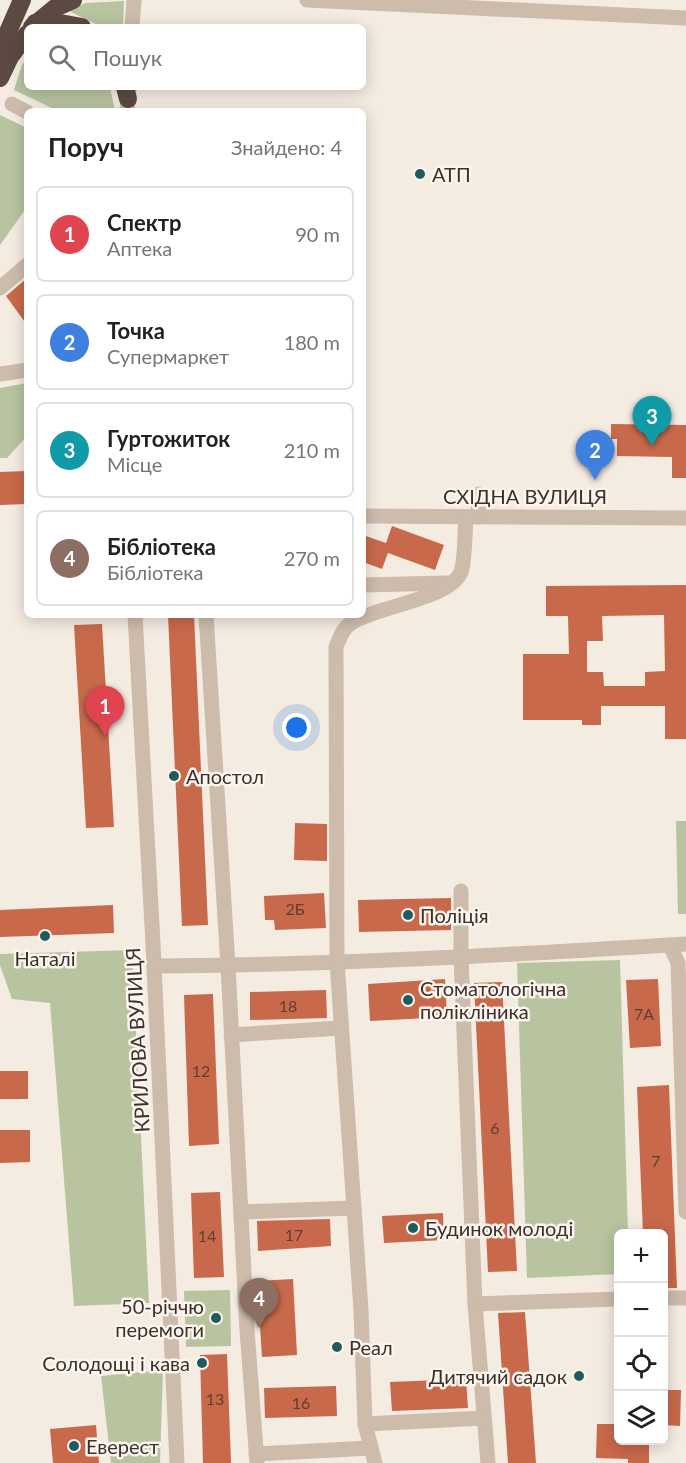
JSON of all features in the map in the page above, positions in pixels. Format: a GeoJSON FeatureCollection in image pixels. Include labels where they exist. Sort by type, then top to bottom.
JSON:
{"type":"FeatureCollection","features":[{"type":"Feature","properties":{"kind":"highway"},"geometry":{"type":"LineString","coordinates":[[0,50],[22,0]]}},
{"type":"Feature","properties":{"kind":"highway"},"geometry":{"type":"LineString","coordinates":[[36,24],[55,8],[73,0]]}},
{"type":"Feature","properties":{"kind":"highway"},"geometry":{"type":"LineString","coordinates":[[47,24],[55,22],[66,24]]}},
{"type":"Feature","properties":{"kind":"highway"},"geometry":{"type":"LineString","coordinates":[[0,78],[10,57],[24,38]]}},
{"type":"Feature","properties":{"kind":"street"},"geometry":{"type":"LineString","coordinates":[[132,24],[134,0]]}},
{"type":"Feature","properties":{"kind":"street"},"geometry":{"type":"LineString","coordinates":[[307,0],[686,18]]}},
{"type":"Feature","properties":{"kind":"street"},"geometry":{"type":"LineString","coordinates":[[12,104],[24,110]]}},
{"type":"Feature","properties":{"kind":"street"},"geometry":{"type":"LineString","coordinates":[[0,288],[24,268]]}},
{"type":"Feature","properties":{"kind":"street"},"geometry":{"type":"LineString","coordinates":[[0,374],[24,370]]}},
{"type":"Feature","properties":{"kind":"street"},"geometry":{"type":"LineString","coordinates":[[366,616],[453,583],[461,572],[479,494]]}},
{"type":"Feature","properties":{"kind":"street","name":"СХІДНА ВУЛИЦЯ"},"geometry":{"type":"LineString","coordinates":[[366,516],[686,518]]}},
{"type":"Feature","properties":{"kind":"street"},"geometry":{"type":"LineString","coordinates":[[366,585],[453,583]]}},
{"type":"Feature","properties":{"kind":"street","name":"КРИЛОВА ВУЛИЦЯ"},"geometry":{"type":"LineString","coordinates":[[135,618],[177,1463]]}},
{"type":"Feature","properties":{"kind":"street"},"geometry":{"type":"LineString","coordinates":[[206,618],[257,1458],[373,1456],[365,1424],[354,1208],[336,962],[336,647],[348,624],[362,618]]}},
{"type":"Feature","properties":{"kind":"street"},"geometry":{"type":"LineString","coordinates":[[461,891],[461,957],[475,1304],[488,1463]]}},
{"type":"Feature","properties":{"kind":"street"},"geometry":{"type":"LineString","coordinates":[[154,966],[228,966],[461,957],[686,944]]}},
{"type":"Feature","properties":{"kind":"street"},"geometry":{"type":"LineString","coordinates":[[670,945],[678,963],[686,1212]]}},
{"type":"Feature","properties":{"kind":"street"},"geometry":{"type":"LineString","coordinates":[[231,1035],[341,1028]]}},
{"type":"Feature","properties":{"kind":"street"},"geometry":{"type":"LineString","coordinates":[[241,1212],[354,1208]]}},
{"type":"Feature","properties":{"kind":"street"},"geometry":{"type":"LineString","coordinates":[[668,1298],[686,1298]]}},
{"type":"Feature","properties":{"kind":"street"},"geometry":{"type":"LineString","coordinates":[[475,1304],[614,1299]]}},
{"type":"Feature","properties":{"kind":"street"},"geometry":{"type":"LineString","coordinates":[[365,1424],[484,1418]]}},
{"type":"Feature","properties":{"kind":"green space"},"geometry":{"type":"Polygon","coordinates":[[[124,1],[123,24],[96,24],[71,12],[71,9],[86,3],[124,1]]]}},
{"type":"Feature","properties":{"kind":"green space"},"geometry":{"type":"Polygon","coordinates":[[[24,62],[24,90],[111,90],[114,108],[52,108],[14,90],[24,62]]]}},
{"type":"Feature","properties":{"kind":"green space"},"geometry":{"type":"Polygon","coordinates":[[[0,115],[24,127],[24,211],[0,245],[0,115]]]}},
{"type":"Feature","properties":{"kind":"green space"},"geometry":{"type":"Polygon","coordinates":[[[24,384],[24,439],[7,458],[0,458],[0,388],[24,384]]]}},
{"type":"Feature","properties":{"kind":"green space"},"geometry":{"type":"Polygon","coordinates":[[[676,821],[686,821],[686,914],[678,914],[676,821]]]}},
{"type":"Feature","properties":{"kind":"green space"},"geometry":{"type":"Polygon","coordinates":[[[132,950],[149,1303],[74,1306],[50,1003],[12,999],[0,965],[0,954],[132,950]]]}},
{"type":"Feature","properties":{"kind":"green space"},"geometry":{"type":"Polygon","coordinates":[[[620,960],[628,1229],[614,1229],[614,1274],[527,1278],[517,963],[620,960]]]}},
{"type":"Feature","properties":{"kind":"green space"},"geometry":{"type":"Polygon","coordinates":[[[230,1290],[231,1346],[186,1347],[184,1291],[230,1290]]]}},
{"type":"Feature","properties":{"kind":"green space"},"geometry":{"type":"Polygon","coordinates":[[[163,1370],[160,1463],[111,1463],[101,1376],[163,1370]]]}},
{"type":"Feature","properties":{"kind":"building"},"geometry":{"type":"Polygon","coordinates":[[[24,281],[24,321],[6,296],[24,281]]]}},
{"type":"Feature","properties":{"kind":"building"},"geometry":{"type":"Polygon","coordinates":[[[611,424],[686,425],[686,478],[672,478],[672,457],[617,456],[617,439],[611,439],[611,424]]]}},
{"type":"Feature","properties":{"kind":"building"},"geometry":{"type":"Polygon","coordinates":[[[24,471],[24,504],[0,505],[0,472],[24,471]]]}},
{"type":"Feature","properties":{"kind":"building"},"geometry":{"type":"Polygon","coordinates":[[[392,526],[444,545],[435,570],[388,553],[382,569],[366,563],[366,536],[386,543],[392,526]]]}},
{"type":"Feature","properties":{"kind":"building"},"geometry":{"type":"Polygon","coordinates":[[[686,585],[686,739],[665,739],[665,706],[601,706],[601,725],[582,725],[582,720],[523,720],[523,654],[569,654],[568,616],[546,616],[546,586],[686,585]],[[664,615],[602,616],[603,641],[587,641],[587,672],[603,672],[604,686],[645,686],[645,672],[665,671],[664,615]]]}},
{"type":"Feature","properties":{"kind":"building"},"geometry":{"type":"Polygon","coordinates":[[[168,618],[194,618],[208,925],[182,926],[168,618]]]}},
{"type":"Feature","properties":{"kind":"building"},"geometry":{"type":"Polygon","coordinates":[[[102,624],[114,827],[86,828],[74,625],[102,624]]]}},
{"type":"Feature","properties":{"kind":"building"},"geometry":{"type":"Polygon","coordinates":[[[295,823],[327,824],[327,861],[294,860],[295,823]]]}},
{"type":"Feature","properties":{"kind":"building"},"geometry":{"type":"Polygon","coordinates":[[[324,893],[326,928],[275,930],[274,920],[265,920],[264,896],[324,893]]]}},
{"type":"Feature","properties":{"kind":"building","name":"Поліція"},"geometry":{"type":"Polygon","coordinates":[[[451,898],[451,930],[359,932],[358,900],[451,898]]]}},
{"type":"Feature","properties":{"kind":"building"},"geometry":{"type":"Polygon","coordinates":[[[113,905],[114,933],[0,937],[0,910],[113,905]]]}},
{"type":"Feature","properties":{"kind":"building","name":"Стоматологічна полікліника"},"geometry":{"type":"Polygon","coordinates":[[[445,979],[447,1017],[370,1021],[368,984],[445,979]]]}},
{"type":"Feature","properties":{"kind":"building"},"geometry":{"type":"Polygon","coordinates":[[[658,979],[661,1046],[630,1048],[626,980],[658,979]]]}},
{"type":"Feature","properties":{"kind":"building"},"geometry":{"type":"Polygon","coordinates":[[[502,982],[517,1271],[488,1272],[474,983],[502,982]]]}},
{"type":"Feature","properties":{"kind":"building"},"geometry":{"type":"Polygon","coordinates":[[[326,990],[327,1018],[250,1020],[250,992],[326,990]]]}},
{"type":"Feature","properties":{"kind":"building"},"geometry":{"type":"Polygon","coordinates":[[[213,994],[219,1144],[189,1146],[184,995],[213,994]]]}},
{"type":"Feature","properties":{"kind":"building"},"geometry":{"type":"Polygon","coordinates":[[[0,1071],[28,1071],[28,1099],[0,1099],[0,1071]]]}},
{"type":"Feature","properties":{"kind":"building"},"geometry":{"type":"Polygon","coordinates":[[[669,1085],[677,1288],[668,1288],[668,1229],[643,1229],[637,1087],[669,1085]]]}},
{"type":"Feature","properties":{"kind":"building"},"geometry":{"type":"Polygon","coordinates":[[[0,1130],[30,1130],[30,1162],[0,1163],[0,1130]]]}},
{"type":"Feature","properties":{"kind":"building"},"geometry":{"type":"Polygon","coordinates":[[[220,1192],[224,1277],[194,1278],[191,1193],[220,1192]]]}},
{"type":"Feature","properties":{"kind":"building","name":"Будинок молоді"},"geometry":{"type":"Polygon","coordinates":[[[443,1213],[444,1240],[384,1243],[382,1216],[443,1213]]]}},
{"type":"Feature","properties":{"kind":"building"},"geometry":{"type":"Polygon","coordinates":[[[330,1219],[331,1246],[258,1251],[257,1221],[330,1219]]]}},
{"type":"Feature","properties":{"kind":"building"},"geometry":{"type":"Polygon","coordinates":[[[293,1279],[297,1355],[262,1357],[257,1281],[293,1279]]]}},
{"type":"Feature","properties":{"kind":"building"},"geometry":{"type":"Polygon","coordinates":[[[525,1312],[536,1463],[508,1463],[498,1313],[525,1312]]]}},
{"type":"Feature","properties":{"kind":"building"},"geometry":{"type":"Polygon","coordinates":[[[227,1354],[231,1463],[203,1463],[200,1355],[227,1354]]]}},
{"type":"Feature","properties":{"kind":"building"},"geometry":{"type":"Polygon","coordinates":[[[466,1379],[468,1408],[392,1411],[390,1382],[466,1379]]]}},
{"type":"Feature","properties":{"kind":"building"},"geometry":{"type":"Polygon","coordinates":[[[336,1386],[337,1416],[265,1418],[264,1388],[336,1386]]]}},
{"type":"Feature","properties":{"kind":"building"},"geometry":{"type":"Polygon","coordinates":[[[668,1390],[681,1390],[680,1426],[668,1425],[668,1390]]]}},
{"type":"Feature","properties":{"kind":"building"},"geometry":{"type":"Polygon","coordinates":[[[597,1424],[614,1424],[614,1445],[649,1445],[649,1463],[628,1463],[628,1459],[596,1458],[597,1424]]]}},
{"type":"Feature","properties":{"kind":"building","name":"Еверест"},"geometry":{"type":"Polygon","coordinates":[[[96,1425],[99,1463],[53,1463],[50,1429],[96,1425]]]}},
{"type":"Feature","properties":{"kind":"place","name":"АТП"},"geometry":{"type":"Point","coordinates":[420,174]}},
{"type":"Feature","properties":{"kind":"place","name":"Гуртожиток"},"geometry":{"type":"Point","coordinates":[652,446]}},
{"type":"Feature","properties":{"kind":"place","name":"Точка"},"geometry":{"type":"Point","coordinates":[595,480]}},
{"type":"Feature","properties":{"kind":"place","name":"Спектр"},"geometry":{"type":"Point","coordinates":[105,736]}},
{"type":"Feature","properties":{"kind":"place","name":"Апостол"},"geometry":{"type":"Point","coordinates":[174,776]}},
{"type":"Feature","properties":{"kind":"place","name":"Поліція"},"geometry":{"type":"Point","coordinates":[408,915]}},
{"type":"Feature","properties":{"kind":"place","name":"Наталі"},"geometry":{"type":"Point","coordinates":[45,936]}},
{"type":"Feature","properties":{"kind":"place","name":"Стоматологічна полікліника"},"geometry":{"type":"Point","coordinates":[408,1000]}},
{"type":"Feature","properties":{"kind":"place","name":"Будинок молоді"},"geometry":{"type":"Point","coordinates":[413,1228]}},
{"type":"Feature","properties":{"kind":"place","name":"50-річчю перемоги"},"geometry":{"type":"Point","coordinates":[216,1318]}},
{"type":"Feature","properties":{"kind":"place","name":"Бібліотека"},"geometry":{"type":"Point","coordinates":[259,1328]}},
{"type":"Feature","properties":{"kind":"place","name":"Реал"},"geometry":{"type":"Point","coordinates":[337,1347]}},
{"type":"Feature","properties":{"kind":"place","name":"Солодощі і кава"},"geometry":{"type":"Point","coordinates":[202,1363]}},
{"type":"Feature","properties":{"kind":"place","name":"Дитячий садок"},"geometry":{"type":"Point","coordinates":[579,1376]}},
{"type":"Feature","properties":{"kind":"place","name":"Еверест"},"geometry":{"type":"Point","coordinates":[74,1446]}}]}
